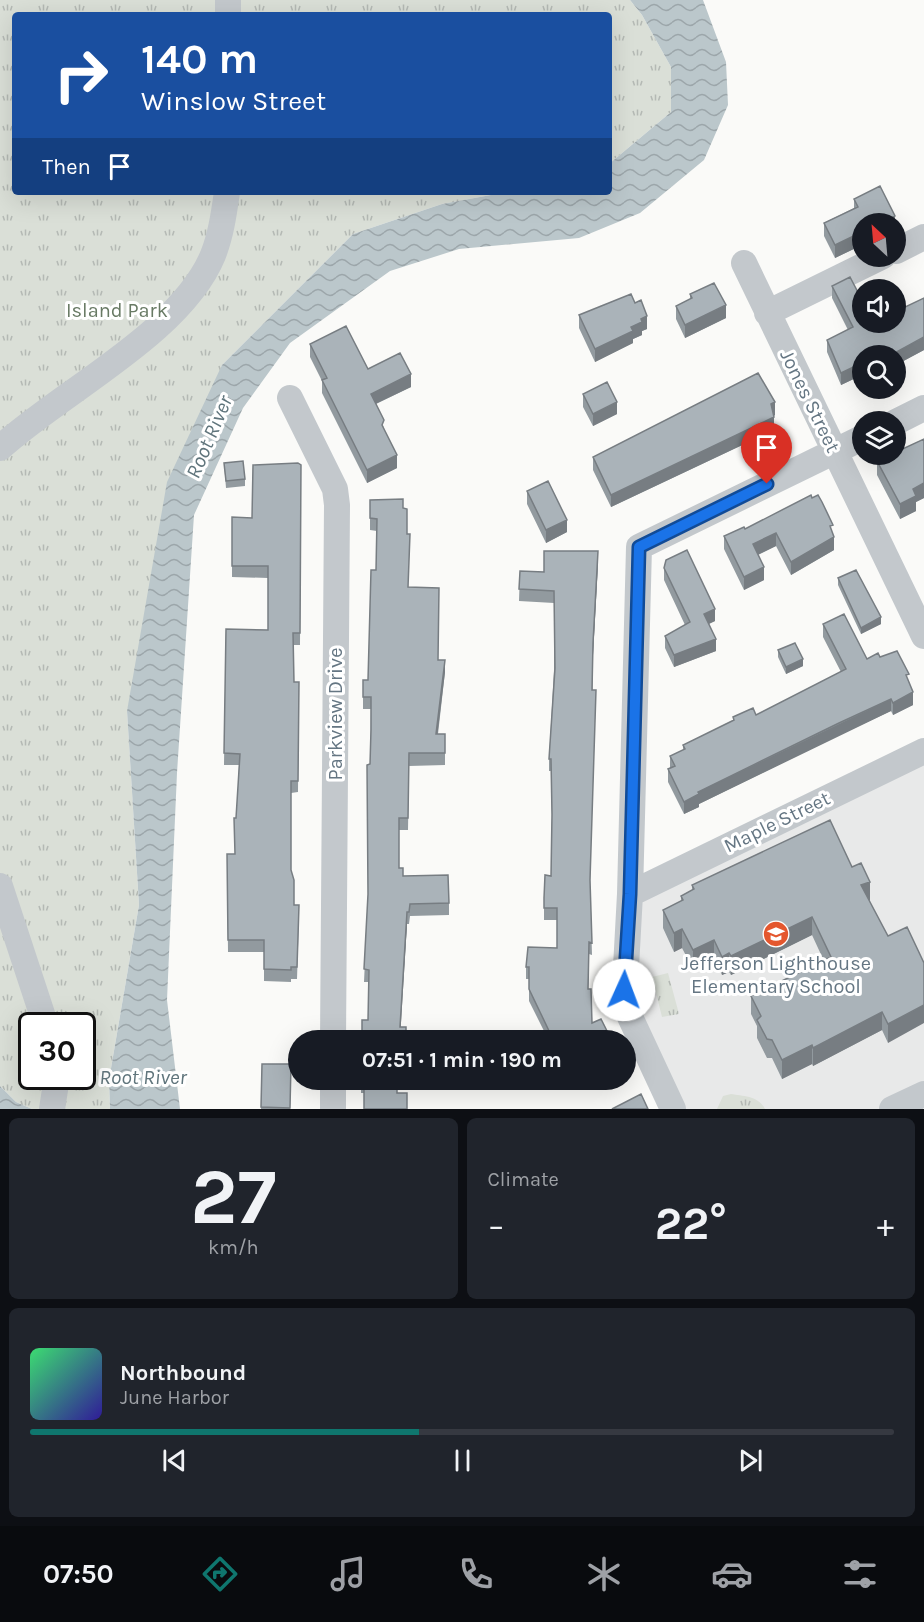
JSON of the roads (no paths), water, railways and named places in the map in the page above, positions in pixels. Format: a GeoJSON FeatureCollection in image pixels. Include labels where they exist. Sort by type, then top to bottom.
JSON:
{"type":"FeatureCollection","features":[{"type":"Feature","properties":{"kind":"street"},"geometry":{"type":"LineString","coordinates":[[0,448],[60,399],[156,329],[191,290],[213,256],[226,195]]}},
{"type":"Feature","properties":{"kind":"street"},"geometry":{"type":"LineString","coordinates":[[906,245],[924,237]]}},
{"type":"Feature","properties":{"kind":"street","name":"Jones Street"},"geometry":{"type":"LineString","coordinates":[[744,263],[924,636]]}},
{"type":"Feature","properties":{"kind":"street"},"geometry":{"type":"LineString","coordinates":[[767,313],[861,267]]}},
{"type":"Feature","properties":{"kind":"street","name":"Parkview Drive"},"geometry":{"type":"LineString","coordinates":[[290,398],[335,489],[337,505],[333,1030]]}},
{"type":"Feature","properties":{"kind":"street"},"geometry":{"type":"LineString","coordinates":[[906,417],[924,408]]}},
{"type":"Feature","properties":{"kind":"street"},"geometry":{"type":"LineString","coordinates":[[674,1109],[624,1004],[630,894],[639,547],[852,443]]}},
{"type":"Feature","properties":{"kind":"street","name":"Maple Street"},"geometry":{"type":"LineString","coordinates":[[630,894],[924,751]]}},
{"type":"Feature","properties":{"kind":"street"},"geometry":{"type":"LineString","coordinates":[[0,886],[41,1012]]}},
{"type":"Feature","properties":{"kind":"street"},"geometry":{"type":"LineString","coordinates":[[333,1090],[333,1109]]}},
{"type":"Feature","properties":{"kind":"street"},"geometry":{"type":"LineString","coordinates":[[892,1109],[924,1094]]}},
{"type":"Feature","properties":{"kind":"water","name":"Root River"},"geometry":{"type":"Polygon","coordinates":[[[630,0],[703,0],[726,62],[728,105],[704,160],[640,213],[579,238],[459,249],[390,271],[290,343],[243,408],[194,515],[177,773],[167,1000],[180,1109],[110,1109],[109,1080],[139,905],[127,711],[167,482],[222,365],[353,234],[442,204],[491,195],[612,195],[612,161],[671,112],[671,67],[642,15],[630,0]]]}},
{"type":"Feature","properties":{"kind":"water"},"geometry":{"type":"Polygon","coordinates":[[[0,1086],[16,1102],[32,1109],[0,1109],[0,1086]]]}},
{"type":"Feature","properties":{"kind":"place","name":"Jefferson Lighthouse Elementary School"},"geometry":{"type":"Point","coordinates":[776,934]}},
{"type":"Feature","properties":{"kind":"park label","name":"Island Park"},"geometry":{"type":"Point","coordinates":[117,310]}}]}
